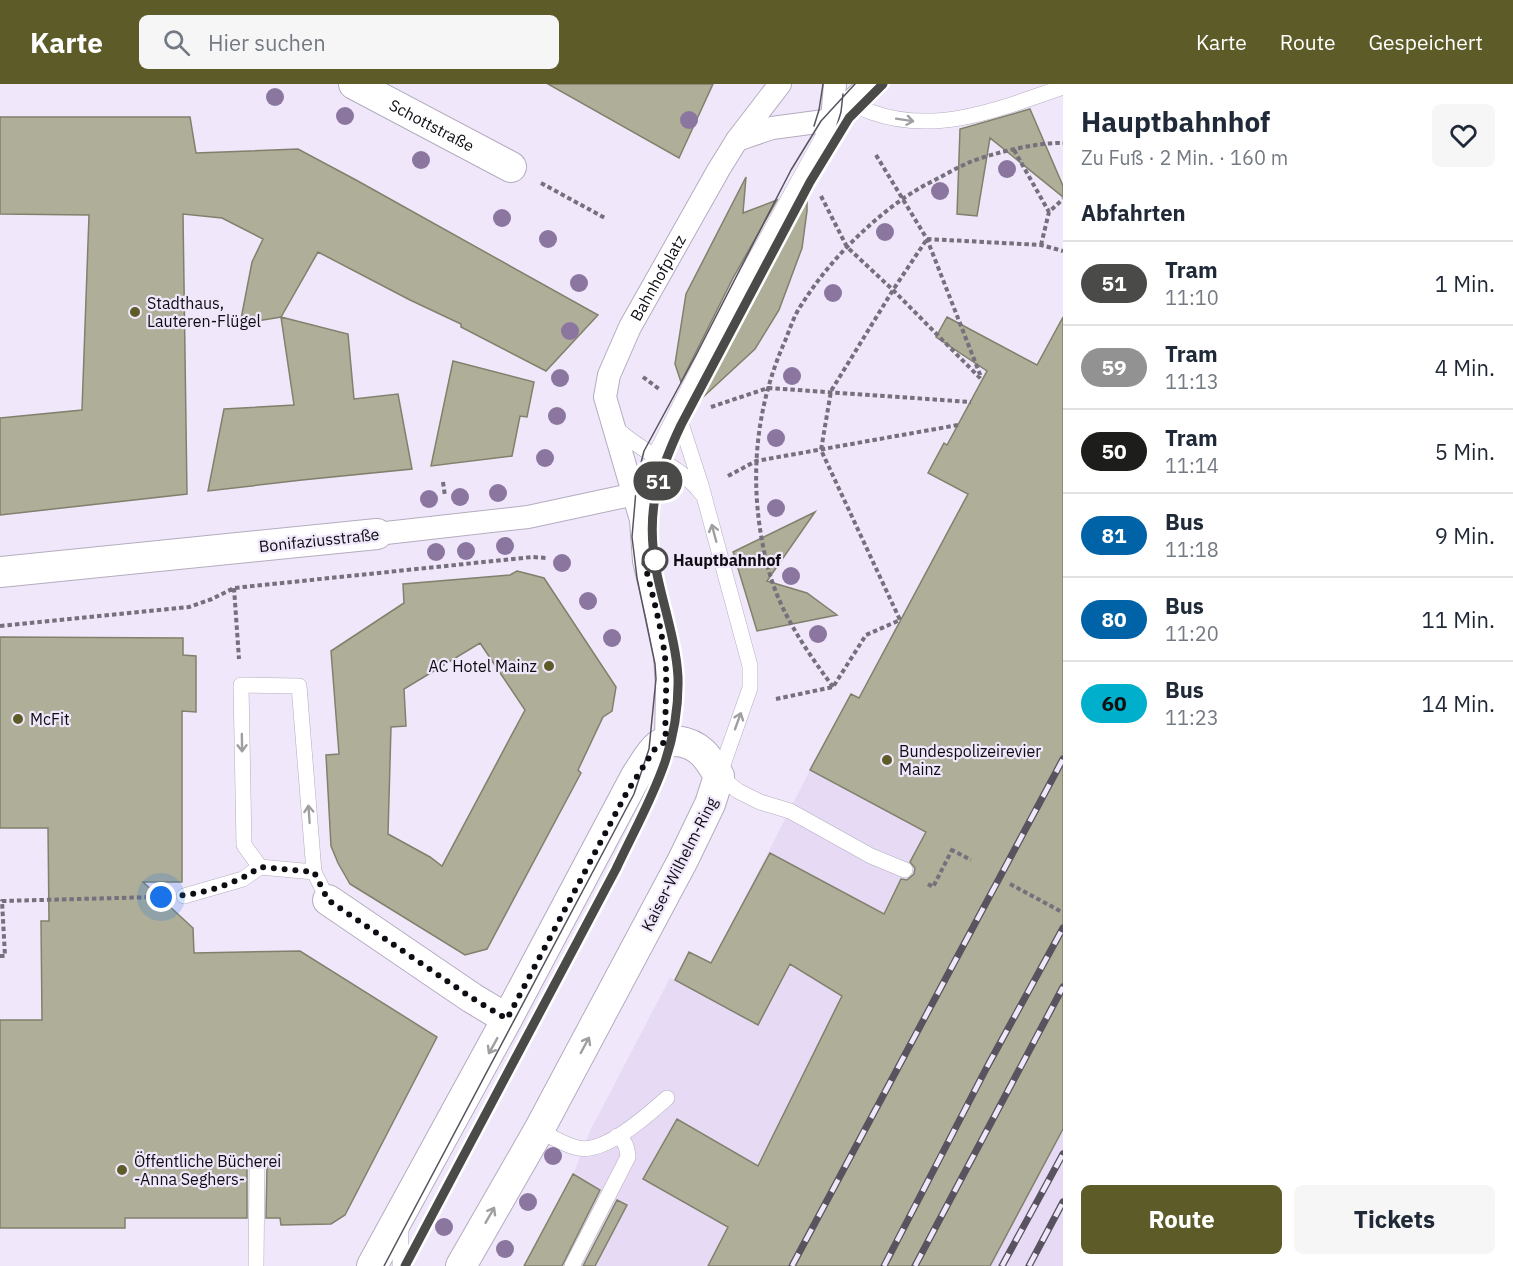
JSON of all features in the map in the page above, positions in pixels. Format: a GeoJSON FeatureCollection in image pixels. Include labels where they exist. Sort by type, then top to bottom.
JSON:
{"type":"FeatureCollection","features":[{"type":"Feature","properties":{"kind":"street","name":"Schottstraße"},"geometry":{"type":"LineString","coordinates":[[354,84],[511,167]]}},
{"type":"Feature","properties":{"kind":"street","name":"Bahnhofplatz"},"geometry":{"type":"LineString","coordinates":[[666,741],[665,656],[644,561],[641,520],[605,397],[609,375],[616,356],[636,317],[737,140],[780,84]]}},
{"type":"Feature","properties":{"kind":"street"},"geometry":{"type":"LineString","coordinates":[[737,140],[772,128],[832,120],[840,91],[869,84]]}},
{"type":"Feature","properties":{"kind":"street","name":"Bonifaziusstraße"},"geometry":{"type":"LineString","coordinates":[[0,572],[518,519],[635,494]]}},
{"type":"Feature","properties":{"kind":"street"},"geometry":{"type":"LineString","coordinates":[[372,1266],[507,1019],[627,792],[654,750],[666,741]]}},
{"type":"Feature","properties":{"kind":"street","name":"Kaiser-Wilhelm-Ring"},"geometry":{"type":"LineString","coordinates":[[461,1266],[539,1130],[683,861],[710,804],[719,776],[708,756],[699,747],[687,742],[666,741]]}},
{"type":"Feature","properties":{"kind":"street"},"geometry":{"type":"LineString","coordinates":[[328,900],[472,998],[507,1019]]}},
{"type":"Feature","properties":{"kind":"lane"},"geometry":{"type":"LineString","coordinates":[[840,91],[886,117],[912,122],[942,122],[1006,107],[1063,87]]}},
{"type":"Feature","properties":{"kind":"lane"},"geometry":{"type":"LineString","coordinates":[[635,494],[646,478],[654,457],[742,283],[832,120]]}},
{"type":"Feature","properties":{"kind":"lane"},"geometry":{"type":"LineString","coordinates":[[677,411],[704,496],[750,666],[750,688],[719,776],[738,791],[790,811],[871,856],[905,870]]}},
{"type":"Feature","properties":{"kind":"lane"},"geometry":{"type":"LineString","coordinates":[[612,424],[627,440],[664,462],[695,485],[704,496]]}},
{"type":"Feature","properties":{"kind":"lane"},"geometry":{"type":"LineString","coordinates":[[260,867],[244,845],[241,685],[299,686],[314,872],[328,900]]}},
{"type":"Feature","properties":{"kind":"lane"},"geometry":{"type":"LineString","coordinates":[[184,896],[243,879],[260,867],[314,872]]}},
{"type":"Feature","properties":{"kind":"lane"},"geometry":{"type":"LineString","coordinates":[[539,1130],[580,1149],[595,1146],[634,1127],[667,1098]]}},
{"type":"Feature","properties":{"kind":"lane"},"geometry":{"type":"LineString","coordinates":[[572,1266],[628,1157],[627,1146],[617,1136]]}},
{"type":"Feature","properties":{"kind":"lane"},"geometry":{"type":"LineString","coordinates":[[256,1266],[257,1167]]}},
{"type":"Feature","properties":{"kind":"lane"},"geometry":{"type":"LineString","coordinates":[[400,1266],[401,1213]]}},
{"type":"Feature","properties":{"kind":"path"},"geometry":{"type":"LineString","coordinates":[[833,687],[793,630],[768,569],[760,527],[755,485],[757,439],[776,360],[800,306],[847,247],[881,214],[903,198],[970,162],[1014,150],[1063,143]]}},
{"type":"Feature","properties":{"kind":"path"},"geometry":{"type":"LineString","coordinates":[[1014,150],[1049,212]]}},
{"type":"Feature","properties":{"kind":"path"},"geometry":{"type":"LineString","coordinates":[[817,187],[847,247],[982,380],[927,239],[876,155]]}},
{"type":"Feature","properties":{"kind":"path"},"geometry":{"type":"LineString","coordinates":[[511,167],[605,218]]}},
{"type":"Feature","properties":{"kind":"path"},"geometry":{"type":"LineString","coordinates":[[1041,245],[1049,212],[1063,199]]}},
{"type":"Feature","properties":{"kind":"path"},"geometry":{"type":"LineString","coordinates":[[927,239],[1041,245],[1063,251]]}},
{"type":"Feature","properties":{"kind":"path"},"geometry":{"type":"LineString","coordinates":[[772,699],[833,687],[866,635],[900,620],[821,450],[831,392],[927,239]]}},
{"type":"Feature","properties":{"kind":"path"},"geometry":{"type":"LineString","coordinates":[[640,375],[664,394]]}},
{"type":"Feature","properties":{"kind":"path"},"geometry":{"type":"LineString","coordinates":[[708,408],[768,388],[971,402]]}},
{"type":"Feature","properties":{"kind":"path"},"geometry":{"type":"LineString","coordinates":[[718,480],[756,461],[958,425]]}},
{"type":"Feature","properties":{"kind":"path"},"geometry":{"type":"LineString","coordinates":[[0,626],[189,607],[234,588],[532,557],[547,558]]}},
{"type":"Feature","properties":{"kind":"path"},"geometry":{"type":"LineString","coordinates":[[234,588],[241,685]]}},
{"type":"Feature","properties":{"kind":"path"},"geometry":{"type":"LineString","coordinates":[[953,848],[952,850],[971,860]]}},
{"type":"Feature","properties":{"kind":"path"},"geometry":{"type":"LineString","coordinates":[[1010,884],[1037,896],[1062,912]]}},
{"type":"Feature","properties":{"kind":"path"},"geometry":{"type":"LineString","coordinates":[[0,956],[5,956],[2,901],[184,896]]}},
{"type":"Feature","properties":{"kind":"shaded area"},"geometry":{"type":"Polygon","coordinates":[[[1063,317],[1063,1266],[524,1266],[573,1175],[590,1131],[670,978],[675,980],[689,952],[725,971],[730,927],[851,694],[859,697],[968,493],[928,473],[944,443],[947,444],[986,370],[1035,368],[1063,317]]]}},
{"type":"Feature","properties":{"kind":"building"},"geometry":{"type":"Polygon","coordinates":[[[548,84],[713,84],[679,158],[548,84]]]}},
{"type":"Feature","properties":{"kind":"building"},"geometry":{"type":"Polygon","coordinates":[[[1030,109],[1063,186],[1063,197],[990,138],[977,216],[957,214],[960,129],[1030,109]]]}},
{"type":"Feature","properties":{"kind":"building","name":"Stadthaus, Lauteren-Flügel"},"geometry":{"type":"Polygon","coordinates":[[[0,117],[190,117],[196,153],[298,149],[598,315],[546,371],[461,327],[461,324],[318,252],[281,317],[240,324],[252,262],[263,239],[222,218],[183,214],[187,494],[0,515],[0,418],[82,410],[89,215],[0,214],[0,117]]]}},
{"type":"Feature","properties":{"kind":"building"},"geometry":{"type":"Polygon","coordinates":[[[746,177],[743,213],[777,200],[733,278],[681,382],[675,364],[686,294],[746,177]]]}},
{"type":"Feature","properties":{"kind":"building"},"geometry":{"type":"Polygon","coordinates":[[[807,189],[807,211],[802,248],[779,310],[755,349],[689,410],[751,288],[807,189]]]}},
{"type":"Feature","properties":{"kind":"building"},"geometry":{"type":"Polygon","coordinates":[[[281,317],[348,334],[354,399],[398,394],[412,469],[208,491],[224,409],[294,405],[281,317]]]}},
{"type":"Feature","properties":{"kind":"building"},"geometry":{"type":"Polygon","coordinates":[[[947,317],[1037,365],[1063,317],[1063,1129],[990,1266],[708,1266],[728,1227],[643,1179],[677,1119],[758,1166],[842,996],[790,964],[758,1025],[675,980],[689,952],[711,963],[770,853],[884,914],[901,879],[907,880],[914,874],[915,868],[910,862],[926,832],[810,770],[851,694],[859,698],[968,494],[928,473],[944,443],[947,445],[987,371],[936,337],[947,317]]]}},
{"type":"Feature","properties":{"kind":"building"},"geometry":{"type":"Polygon","coordinates":[[[453,361],[534,382],[527,417],[520,416],[512,456],[431,466],[453,361]]]}},
{"type":"Feature","properties":{"kind":"building"},"geometry":{"type":"Polygon","coordinates":[[[815,512],[767,581],[807,593],[837,615],[757,631],[733,552],[815,512]]]}},
{"type":"Feature","properties":{"kind":"building"},"geometry":{"type":"Polygon","coordinates":[[[517,571],[544,578],[616,687],[612,711],[603,717],[578,770],[581,773],[487,949],[465,955],[350,884],[338,863],[331,846],[326,755],[339,754],[331,651],[404,603],[403,584],[510,575],[517,571]],[[480,643],[404,689],[406,726],[391,727],[388,834],[442,866],[525,710],[480,643]]]}},
{"type":"Feature","properties":{"kind":"building"},"geometry":{"type":"Polygon","coordinates":[[[0,637],[183,638],[183,655],[196,656],[196,712],[182,711],[182,882],[143,882],[193,928],[194,953],[300,951],[437,1037],[345,1215],[331,1224],[281,1225],[280,1218],[266,1218],[267,1167],[262,1159],[257,1157],[252,1159],[247,1166],[247,1218],[125,1218],[125,1228],[0,1228],[0,1020],[42,1020],[41,921],[49,921],[48,828],[0,828],[0,637]]]}},
{"type":"Feature","properties":{"kind":"building"},"geometry":{"type":"Polygon","coordinates":[[[573,1174],[600,1190],[562,1266],[524,1266],[573,1174]]]}},
{"type":"Feature","properties":{"kind":"building"},"geometry":{"type":"Polygon","coordinates":[[[617,1200],[627,1205],[595,1266],[583,1266],[617,1200]]]}},
{"type":"Feature","properties":{"kind":"tram line"},"geometry":{"type":"LineString","coordinates":[[814,126],[823,84]]}},
{"type":"Feature","properties":{"kind":"tram line"},"geometry":{"type":"LineString","coordinates":[[384,1266],[634,794],[649,749],[656,679],[655,664],[637,578],[632,537],[637,479],[644,451],[791,170],[821,121],[855,84]]}},
{"type":"Feature","properties":{"kind":"tram line"},"geometry":{"type":"LineString","coordinates":[[405,1266],[616,869],[650,800],[668,753],[674,729],[678,677],[675,651],[657,574],[653,546],[654,504],[663,462],[810,182],[849,118],[883,84]]}},
{"type":"Feature","properties":{"kind":"tram line","name":"51"},"geometry":{"type":"LineString","coordinates":[[405,1266],[616,869],[650,803],[663,772],[674,725],[678,676],[671,630],[654,555],[653,501],[664,462],[681,425],[810,182],[849,118],[883,84]]}},
{"type":"Feature","properties":{"kind":"tram line"},"geometry":{"type":"LineString","coordinates":[[834,135],[841,112],[843,94]]}},
{"type":"Feature","properties":{"kind":"railway"},"geometry":{"type":"LineString","coordinates":[[792,1266],[1063,759]]}},
{"type":"Feature","properties":{"kind":"railway"},"geometry":{"type":"LineString","coordinates":[[884,1266],[987,1067],[1063,928]]}},
{"type":"Feature","properties":{"kind":"railway"},"geometry":{"type":"LineString","coordinates":[[915,1266],[1063,987]]}},
{"type":"Feature","properties":{"kind":"railway"},"geometry":{"type":"LineString","coordinates":[[1002,1266],[1063,1154]]}},
{"type":"Feature","properties":{"kind":"railway"},"geometry":{"type":"LineString","coordinates":[[1029,1266],[1063,1202]]}},
{"type":"Feature","properties":{"kind":"place","name":"Stadthaus, Lauteren-Flügel"},"geometry":{"type":"Point","coordinates":[135,312]}},
{"type":"Feature","properties":{"kind":"place","name":"Hauptbahnhof"},"geometry":{"type":"Point","coordinates":[655,560]}},
{"type":"Feature","properties":{"kind":"place","name":"AC Hotel Mainz"},"geometry":{"type":"Point","coordinates":[549,666]}},
{"type":"Feature","properties":{"kind":"place","name":"McFit"},"geometry":{"type":"Point","coordinates":[18,719]}},
{"type":"Feature","properties":{"kind":"place","name":"Bundespolizeirevier Mainz"},"geometry":{"type":"Point","coordinates":[887,760]}},
{"type":"Feature","properties":{"kind":"place","name":"Öffentliche Bücherei -Anna Seghers-"},"geometry":{"type":"Point","coordinates":[122,1170]}},
{"type":"Feature","properties":{"kind":"route"},"geometry":{"type":"LineString","coordinates":[[161,897],[184,896],[243,879],[260,867],[314,872],[328,900],[472,998],[507,1019],[627,792],[645,761],[666,741],[665,656],[644,561],[655,560]]}}]}
